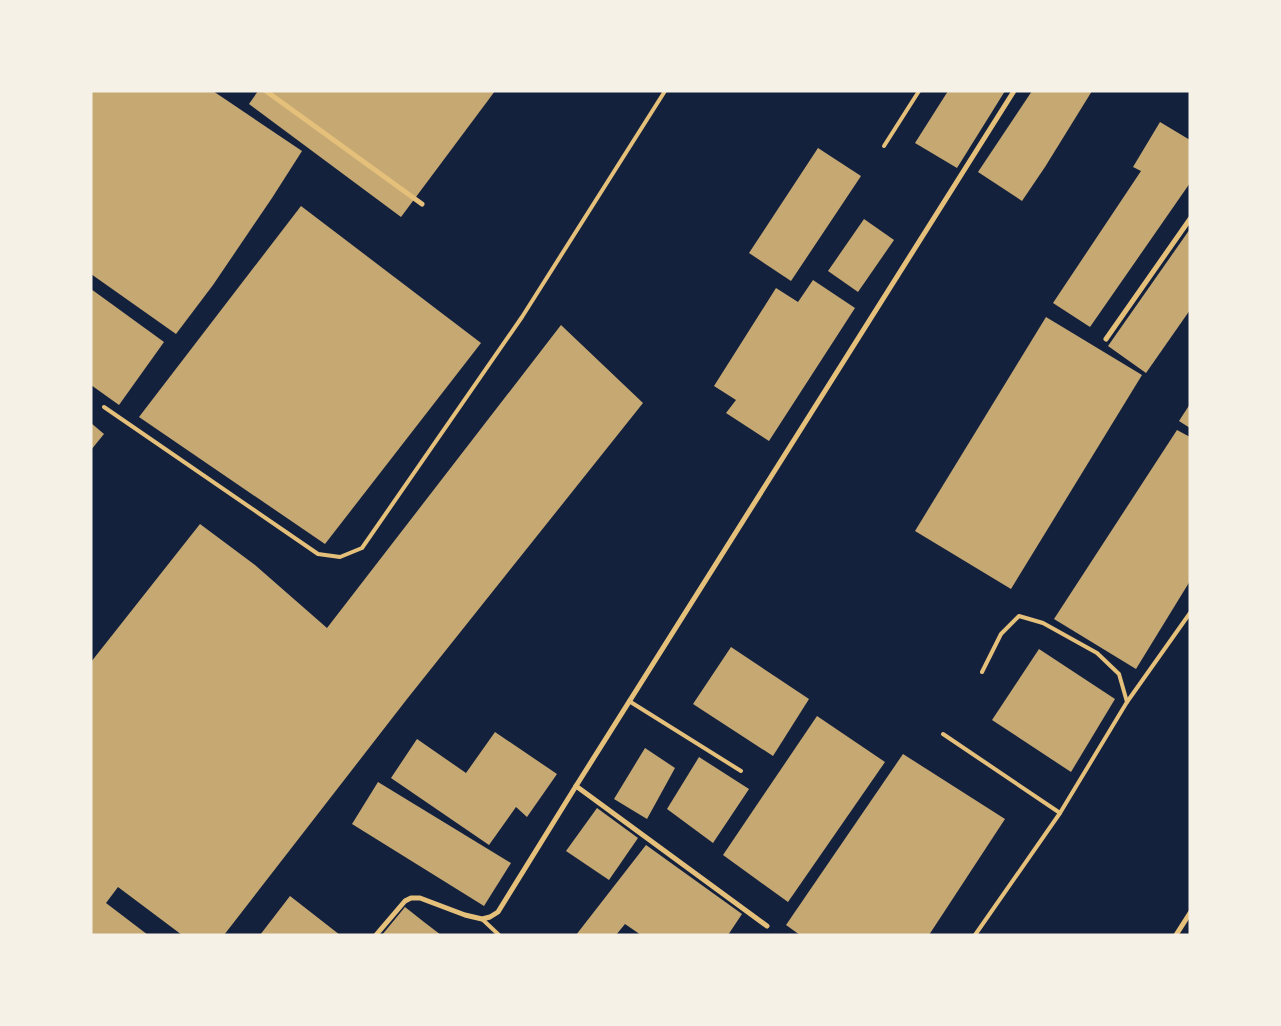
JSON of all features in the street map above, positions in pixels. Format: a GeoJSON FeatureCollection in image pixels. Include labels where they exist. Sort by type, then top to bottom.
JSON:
{"type":"FeatureCollection","features":[{"type":"Feature","properties":{"kind":"street"},"geometry":{"type":"LineString","coordinates":[[266,91],[422,204]]}},
{"type":"Feature","properties":{"kind":"street"},"geometry":{"type":"LineString","coordinates":[[376,935],[405,901],[412,898],[420,898],[482,919],[498,912],[1014,91]]}},
{"type":"Feature","properties":{"kind":"street"},"geometry":{"type":"LineString","coordinates":[[1106,339],[1190,219]]}},
{"type":"Feature","properties":{"kind":"street"},"geometry":{"type":"LineString","coordinates":[[576,786],[767,926]]}},
{"type":"Feature","properties":{"kind":"street"},"geometry":{"type":"LineString","coordinates":[[1176,935],[1190,914]]}},
{"type":"Feature","properties":{"kind":"lane"},"geometry":{"type":"LineString","coordinates":[[104,407],[318,554],[340,557],[362,548],[522,317],[665,91]]}},
{"type":"Feature","properties":{"kind":"lane"},"geometry":{"type":"LineString","coordinates":[[884,146],[919,91]]}},
{"type":"Feature","properties":{"kind":"lane"},"geometry":{"type":"LineString","coordinates":[[975,935],[1060,813],[1127,702],[1190,613]]}},
{"type":"Feature","properties":{"kind":"lane"},"geometry":{"type":"LineString","coordinates":[[982,672],[1001,634],[1019,616],[1043,623],[1097,653],[1119,674],[1127,702]]}},
{"type":"Feature","properties":{"kind":"lane"},"geometry":{"type":"LineString","coordinates":[[629,701],[741,771]]}},
{"type":"Feature","properties":{"kind":"lane"},"geometry":{"type":"LineString","coordinates":[[943,734],[1060,813]]}},
{"type":"Feature","properties":{"kind":"lane"},"geometry":{"type":"LineString","coordinates":[[482,919],[499,935]]}},
{"type":"Feature","properties":{"kind":"building"},"geometry":{"type":"Polygon","coordinates":[[[91,91],[213,91],[302,151],[213,285],[176,334],[91,274],[91,91]]]}},
{"type":"Feature","properties":{"kind":"building"},"geometry":{"type":"Polygon","coordinates":[[[258,91],[495,91],[401,217],[249,104],[258,91]]]}},
{"type":"Feature","properties":{"kind":"building"},"geometry":{"type":"Polygon","coordinates":[[[948,91],[1005,91],[957,168],[915,143],[948,91]]]}},
{"type":"Feature","properties":{"kind":"building"},"geometry":{"type":"Polygon","coordinates":[[[1032,91],[1092,91],[1022,201],[978,172],[1032,91]]]}},
{"type":"Feature","properties":{"kind":"building"},"geometry":{"type":"Polygon","coordinates":[[[1160,122],[1190,140],[1190,183],[1090,327],[1053,303],[1141,171],[1133,167],[1160,122]]]}},
{"type":"Feature","properties":{"kind":"building"},"geometry":{"type":"Polygon","coordinates":[[[818,148],[861,176],[791,281],[749,253],[818,148]]]}},
{"type":"Feature","properties":{"kind":"building"},"geometry":{"type":"Polygon","coordinates":[[[301,206],[481,343],[325,544],[139,417],[301,206]]]}},
{"type":"Feature","properties":{"kind":"building"},"geometry":{"type":"Polygon","coordinates":[[[864,219],[894,240],[858,292],[828,271],[864,219]]]}},
{"type":"Feature","properties":{"kind":"building"},"geometry":{"type":"Polygon","coordinates":[[[1190,229],[1190,310],[1146,373],[1108,346],[1190,229]]]}},
{"type":"Feature","properties":{"kind":"building"},"geometry":{"type":"Polygon","coordinates":[[[813,280],[855,308],[769,441],[726,413],[736,400],[714,386],[776,288],[798,302],[813,280]]]}},
{"type":"Feature","properties":{"kind":"building"},"geometry":{"type":"Polygon","coordinates":[[[91,289],[164,342],[119,405],[91,385],[91,289]]]}},
{"type":"Feature","properties":{"kind":"building"},"geometry":{"type":"Polygon","coordinates":[[[1046,317],[1142,375],[1011,589],[915,531],[1046,317]]]}},
{"type":"Feature","properties":{"kind":"building"},"geometry":{"type":"Polygon","coordinates":[[[561,325],[643,403],[407,699],[224,935],[182,935],[118,887],[106,903],[148,935],[91,935],[91,662],[200,524],[255,565],[327,628],[561,325]]]}},
{"type":"Feature","properties":{"kind":"building"},"geometry":{"type":"Polygon","coordinates":[[[1190,404],[1190,428],[1179,421],[1190,404]]]}},
{"type":"Feature","properties":{"kind":"building"},"geometry":{"type":"Polygon","coordinates":[[[91,423],[104,434],[91,450],[91,423]]]}},
{"type":"Feature","properties":{"kind":"building"},"geometry":{"type":"Polygon","coordinates":[[[1177,430],[1190,437],[1190,581],[1136,669],[1054,619],[1177,430]]]}},
{"type":"Feature","properties":{"kind":"building"},"geometry":{"type":"Polygon","coordinates":[[[731,647],[809,699],[773,756],[693,704],[731,647]]]}},
{"type":"Feature","properties":{"kind":"building"},"geometry":{"type":"Polygon","coordinates":[[[1039,649],[1115,699],[1071,772],[992,720],[1039,649]]]}},
{"type":"Feature","properties":{"kind":"building"},"geometry":{"type":"Polygon","coordinates":[[[817,716],[885,762],[788,902],[723,855],[817,716]]]}},
{"type":"Feature","properties":{"kind":"building"},"geometry":{"type":"Polygon","coordinates":[[[495,732],[557,774],[527,817],[516,807],[489,845],[391,778],[417,739],[466,773],[495,732]]]}},
{"type":"Feature","properties":{"kind":"building"},"geometry":{"type":"Polygon","coordinates":[[[645,748],[675,768],[647,819],[614,799],[645,748]]]}},
{"type":"Feature","properties":{"kind":"building"},"geometry":{"type":"Polygon","coordinates":[[[903,754],[1005,819],[929,935],[800,935],[786,925],[903,754]]]}},
{"type":"Feature","properties":{"kind":"building"},"geometry":{"type":"Polygon","coordinates":[[[699,757],[749,789],[713,843],[667,809],[699,757]]]}},
{"type":"Feature","properties":{"kind":"building"},"geometry":{"type":"Polygon","coordinates":[[[378,782],[511,863],[484,906],[352,824],[378,782]]]}},
{"type":"Feature","properties":{"kind":"building"},"geometry":{"type":"Polygon","coordinates":[[[597,808],[638,838],[609,880],[566,851],[597,808]]]}},
{"type":"Feature","properties":{"kind":"building"},"geometry":{"type":"Polygon","coordinates":[[[646,845],[742,914],[728,935],[641,935],[625,924],[616,935],[576,935],[646,845]]]}},
{"type":"Feature","properties":{"kind":"building"},"geometry":{"type":"Polygon","coordinates":[[[290,896],[340,935],[260,935],[290,896]]]}},
{"type":"Feature","properties":{"kind":"building"},"geometry":{"type":"Polygon","coordinates":[[[405,907],[424,922],[441,935],[382,935],[405,907]]]}}]}
